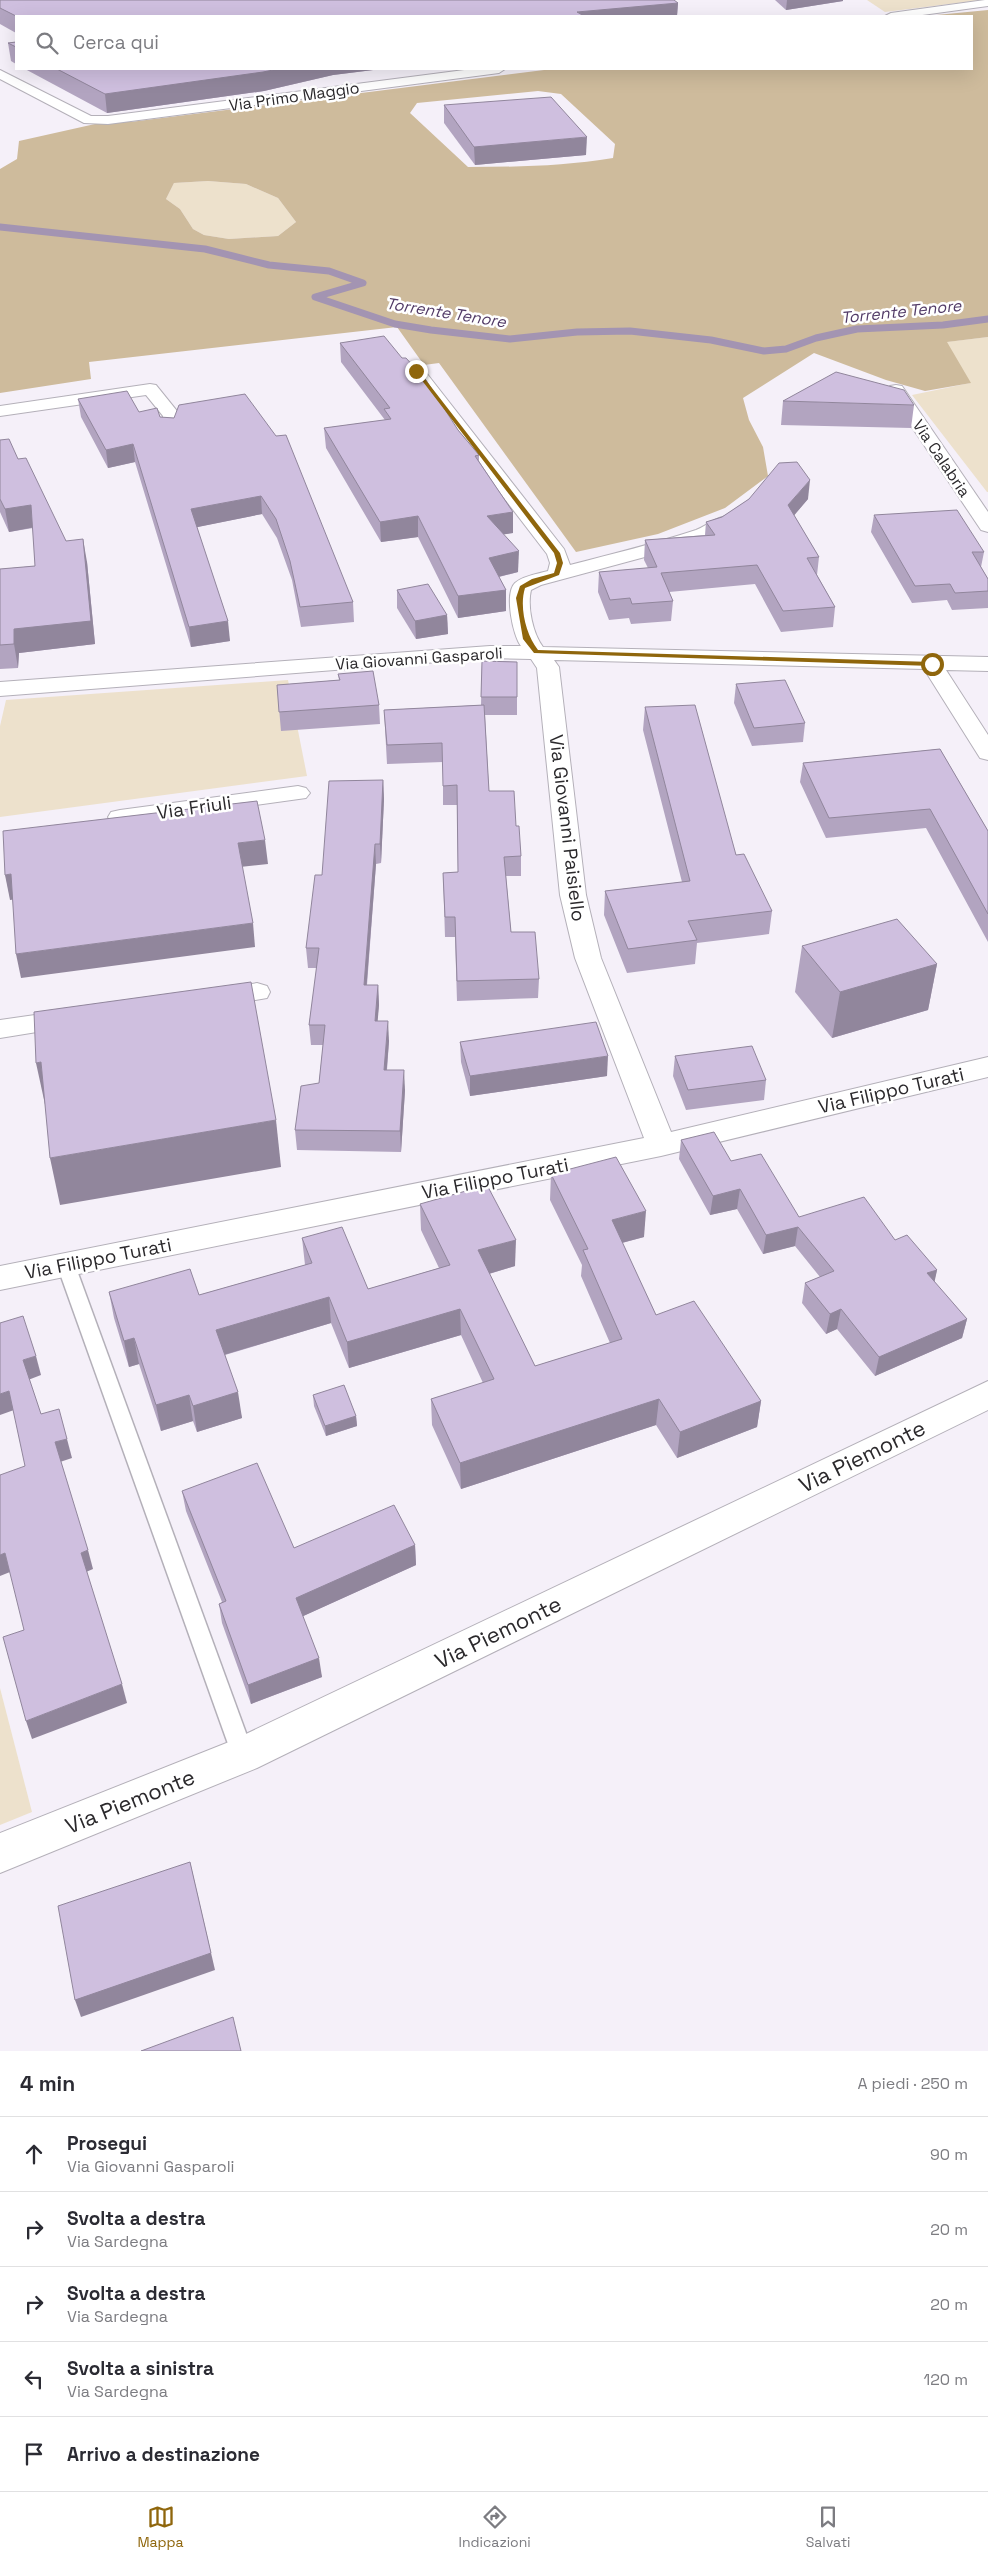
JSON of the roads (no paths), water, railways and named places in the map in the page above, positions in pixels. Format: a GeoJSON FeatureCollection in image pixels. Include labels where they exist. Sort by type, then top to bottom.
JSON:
{"type":"FeatureCollection","features":[{"type":"Feature","properties":{"kind":"street"},"geometry":{"type":"LineString","coordinates":[[898,15],[988,3]]}},
{"type":"Feature","properties":{"kind":"street","name":"Via Primo Maggio"},"geometry":{"type":"LineString","coordinates":[[0,74],[89,120],[122,119],[491,70]]}},
{"type":"Feature","properties":{"kind":"street"},"geometry":{"type":"LineString","coordinates":[[416,371],[557,553],[560,563],[557,574]]}},
{"type":"Feature","properties":{"kind":"street"},"geometry":{"type":"LineString","coordinates":[[0,411],[150,389],[172,416],[170,430]]}},
{"type":"Feature","properties":{"kind":"street","name":"Via Calabria"},"geometry":{"type":"LineString","coordinates":[[896,390],[985,518]]}},
{"type":"Feature","properties":{"kind":"street"},"geometry":{"type":"LineString","coordinates":[[557,574],[686,540],[712,531],[727,521]]}},
{"type":"Feature","properties":{"kind":"street","name":"Via Giovanni Paisiello"},"geometry":{"type":"LineString","coordinates":[[557,574],[534,580],[522,587],[519,598],[526,639],[548,667],[573,895],[580,929],[588,958],[661,1145]]}},
{"type":"Feature","properties":{"kind":"street","name":"Via Giovanni Gasparoli"},"geometry":{"type":"LineString","coordinates":[[0,689],[490,652],[988,664]]}},
{"type":"Feature","properties":{"kind":"street"},"geometry":{"type":"LineString","coordinates":[[932,664],[988,753]]}},
{"type":"Feature","properties":{"kind":"street","name":"Via Friuli"},"geometry":{"type":"LineString","coordinates":[[97,820],[298,793]]}},
{"type":"Feature","properties":{"kind":"street"},"geometry":{"type":"LineString","coordinates":[[190,1002],[257,992]]}},
{"type":"Feature","properties":{"kind":"street"},"geometry":{"type":"LineString","coordinates":[[0,1029],[93,1016]]}},
{"type":"Feature","properties":{"kind":"street","name":"Via Filippo Turati"},"geometry":{"type":"LineString","coordinates":[[0,1277],[661,1145],[988,1067]]}},
{"type":"Feature","properties":{"kind":"street","name":"Via Piemonte"},"geometry":{"type":"LineString","coordinates":[[0,1853],[243,1755],[988,1395]]}},
{"type":"Feature","properties":{"kind":"lane"},"geometry":{"type":"LineString","coordinates":[[66,1264],[243,1755]]}},
{"type":"Feature","properties":{"kind":"waterway","name":"Torrente Tenore"},"geometry":{"type":"LineString","coordinates":[[0,227],[205,249],[269,265],[329,271],[363,283],[315,297],[395,324],[510,339],[577,332],[630,331],[711,340],[764,351],[786,349],[816,338],[857,329],[943,325],[988,319]]}}]}
